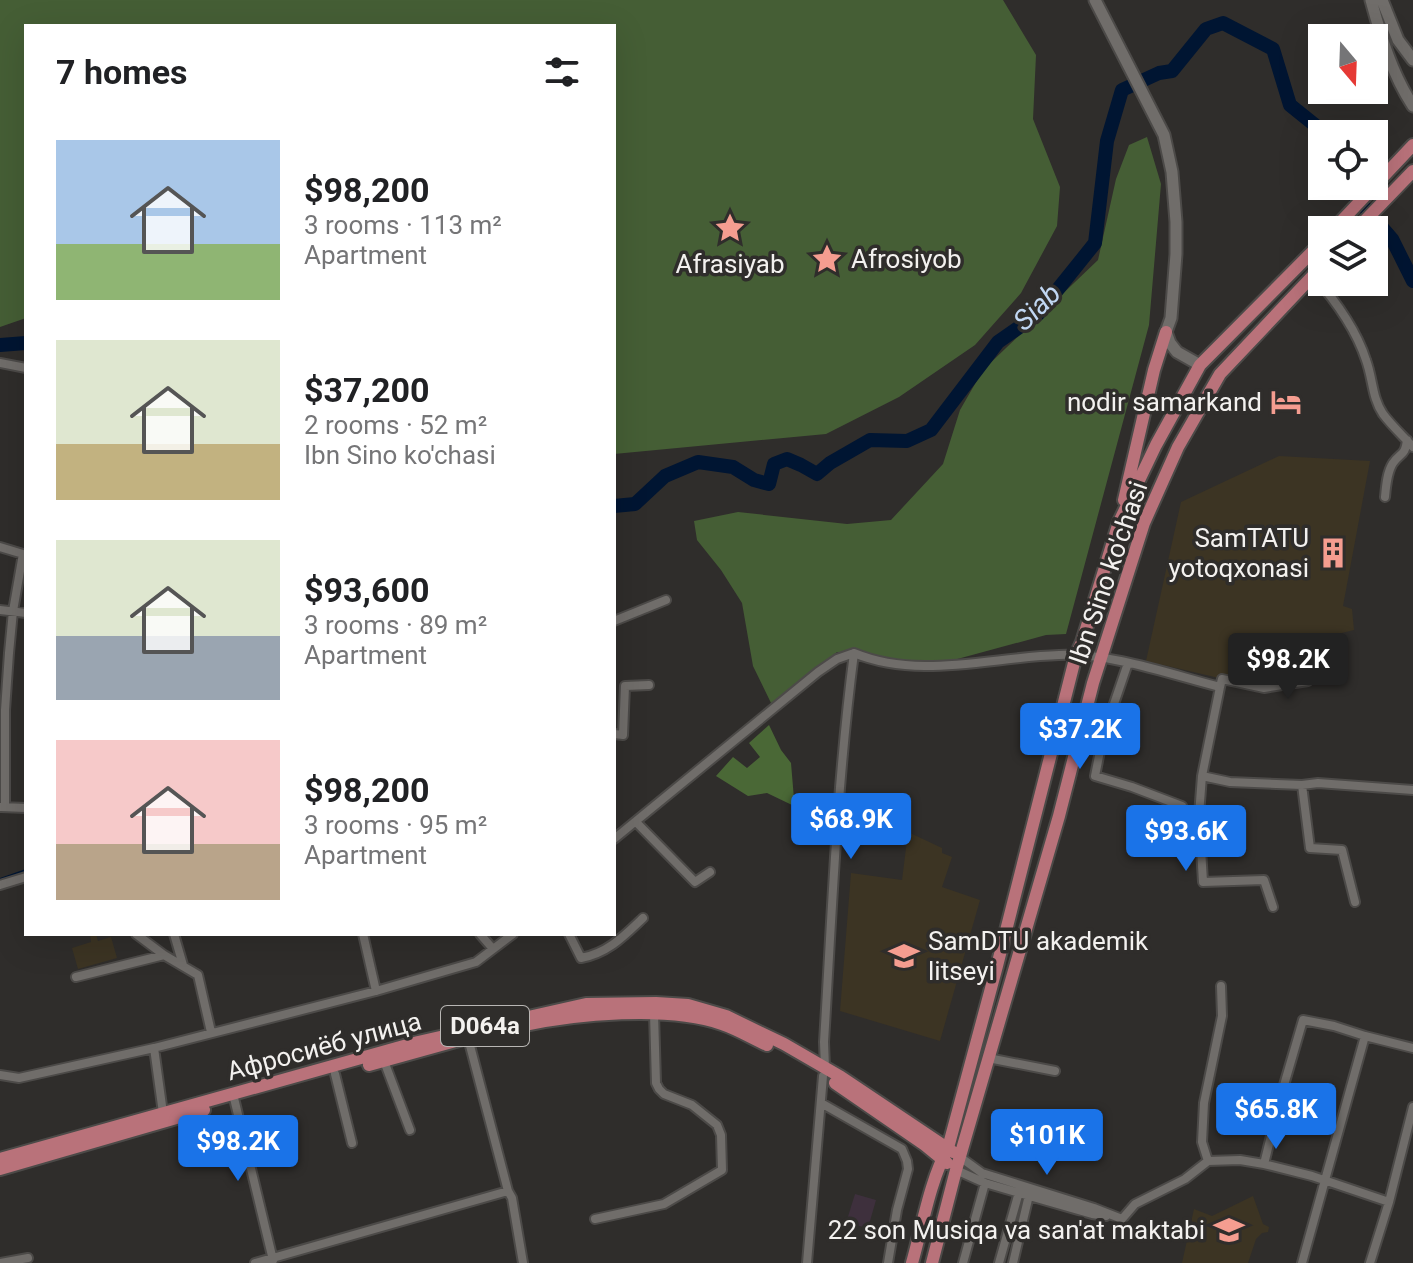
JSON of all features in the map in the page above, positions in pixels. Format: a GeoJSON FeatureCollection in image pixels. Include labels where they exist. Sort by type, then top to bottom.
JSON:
{"type":"FeatureCollection","features":[{"type":"Feature","properties":{"kind":"main road"},"geometry":{"type":"LineString","coordinates":[[1346,216],[1413,145]]}},
{"type":"Feature","properties":{"kind":"main road"},"geometry":{"type":"LineString","coordinates":[[1370,216],[1413,171]]}},
{"type":"Feature","properties":{"kind":"main road","name":"Ibn Sino ko'chasi"},"geometry":{"type":"LineString","coordinates":[[912,1263],[997,966],[1076,655],[1119,522],[1156,445],[1200,365],[1308,256]]}},
{"type":"Feature","properties":{"kind":"main road","name":"Ibn Sino ko'chasi"},"geometry":{"type":"LineString","coordinates":[[932,1263],[1059,816],[1093,683],[1144,523],[1178,447],[1220,374],[1308,282]]}},
{"type":"Feature","properties":{"kind":"main road"},"geometry":{"type":"LineString","coordinates":[[1119,522],[1154,370],[1166,332]]}},
{"type":"Feature","properties":{"kind":"main road"},"geometry":{"type":"LineString","coordinates":[[1200,365],[1220,374]]}},
{"type":"Feature","properties":{"kind":"main road","name":"Афросиёб улица"},"geometry":{"type":"LineString","coordinates":[[0,1159],[88,1140],[418,1042],[586,1004],[656,1003],[688,1005],[726,1016],[784,1044],[944,1154],[956,1170]]}},
{"type":"Feature","properties":{"kind":"main road","name":"Афросиёб улица"},"geometry":{"type":"LineString","coordinates":[[88,1140],[163,1113],[335,1074],[528,1024],[586,1016],[654,1013],[722,1024],[824,1072]]}},
{"type":"Feature","properties":{"kind":"main road","name":"Афросиёб улица"},"geometry":{"type":"LineString","coordinates":[[0,1169],[48,1150]]}},
{"type":"Feature","properties":{"kind":"main road","name":"Афросиёб улица"},"geometry":{"type":"LineString","coordinates":[[944,1154],[960,1157]]}},
{"type":"Feature","properties":{"kind":"street"},"geometry":{"type":"LineString","coordinates":[[1095,0],[1164,135],[1172,172],[1176,254],[1171,318],[1166,332],[1177,352],[1200,365]]}},
{"type":"Feature","properties":{"kind":"street"},"geometry":{"type":"LineString","coordinates":[[1371,0],[1386,50],[1402,89],[1413,106]]}},
{"type":"Feature","properties":{"kind":"street"},"geometry":{"type":"LineString","coordinates":[[1382,0],[1398,40],[1413,60]]}},
{"type":"Feature","properties":{"kind":"street"},"geometry":{"type":"LineString","coordinates":[[1331,296],[1351,327],[1367,362],[1373,394],[1383,413],[1410,443],[1389,472],[1385,497]]}},
{"type":"Feature","properties":{"kind":"street"},"geometry":{"type":"LineString","coordinates":[[0,363],[24,368]]}},
{"type":"Feature","properties":{"kind":"street"},"geometry":{"type":"LineString","coordinates":[[0,547],[23,554],[13,611],[5,710],[2,807],[24,808]]}},
{"type":"Feature","properties":{"kind":"street"},"geometry":{"type":"LineString","coordinates":[[616,620],[666,600]]}},
{"type":"Feature","properties":{"kind":"street"},"geometry":{"type":"LineString","coordinates":[[0,610],[24,613]]}},
{"type":"Feature","properties":{"kind":"street"},"geometry":{"type":"LineString","coordinates":[[807,1263],[824,1072],[834,876],[854,653]]}},
{"type":"Feature","properties":{"kind":"street"},"geometry":{"type":"LineString","coordinates":[[616,837],[818,672],[837,659],[854,653],[870,660],[928,667],[1059,655],[1102,656],[1220,687]]}},
{"type":"Feature","properties":{"kind":"street"},"geometry":{"type":"LineString","coordinates":[[1128,663],[1103,736],[1095,776],[1182,806]]}},
{"type":"Feature","properties":{"kind":"street"},"geometry":{"type":"LineString","coordinates":[[1273,907],[1264,880],[1203,882],[1199,815],[1202,776],[1222,679],[1264,688],[1308,681],[1306,672]]}},
{"type":"Feature","properties":{"kind":"street"},"geometry":{"type":"LineString","coordinates":[[616,734],[623,735],[625,686],[649,685]]}},
{"type":"Feature","properties":{"kind":"street"},"geometry":{"type":"LineString","coordinates":[[1202,776],[1230,782],[1318,783],[1413,790]]}},
{"type":"Feature","properties":{"kind":"street"},"geometry":{"type":"LineString","coordinates":[[1302,785],[1310,848],[1342,850],[1355,902]]}},
{"type":"Feature","properties":{"kind":"street"},"geometry":{"type":"LineString","coordinates":[[636,822],[695,882],[710,872]]}},
{"type":"Feature","properties":{"kind":"street"},"geometry":{"type":"LineString","coordinates":[[0,885],[24,878]]}},
{"type":"Feature","properties":{"kind":"street"},"geometry":{"type":"LineString","coordinates":[[570,936],[581,958],[591,956],[613,946],[643,918]]}},
{"type":"Feature","properties":{"kind":"street"},"geometry":{"type":"LineString","coordinates":[[139,936],[198,975],[211,1032]]}},
{"type":"Feature","properties":{"kind":"street"},"geometry":{"type":"LineString","coordinates":[[175,936],[183,965]]}},
{"type":"Feature","properties":{"kind":"street"},"geometry":{"type":"LineString","coordinates":[[363,936],[376,991]]}},
{"type":"Feature","properties":{"kind":"street"},"geometry":{"type":"LineString","coordinates":[[482,936],[493,949]]}},
{"type":"Feature","properties":{"kind":"street"},"geometry":{"type":"LineString","coordinates":[[0,1075],[19,1078],[154,1048],[376,991],[476,962],[510,936]]}},
{"type":"Feature","properties":{"kind":"street"},"geometry":{"type":"LineString","coordinates":[[76,977],[164,955]]}},
{"type":"Feature","properties":{"kind":"street"},"geometry":{"type":"LineString","coordinates":[[1208,1161],[1202,1142],[1204,1103],[1222,1016],[1221,986]]}},
{"type":"Feature","properties":{"kind":"street"},"geometry":{"type":"LineString","coordinates":[[595,1219],[664,1204],[722,1170],[721,1135],[717,1125],[692,1105],[664,1094],[656,1083],[654,1013]]}},
{"type":"Feature","properties":{"kind":"street"},"geometry":{"type":"LineString","coordinates":[[1264,1164],[1303,1020],[1413,1048]]}},
{"type":"Feature","properties":{"kind":"street"},"geometry":{"type":"LineString","coordinates":[[1302,1263],[1365,1036]]}},
{"type":"Feature","properties":{"kind":"street"},"geometry":{"type":"LineString","coordinates":[[468,1038],[512,1198],[523,1263]]}},
{"type":"Feature","properties":{"kind":"street"},"geometry":{"type":"LineString","coordinates":[[154,1048],[163,1113]]}},
{"type":"Feature","properties":{"kind":"street"},"geometry":{"type":"LineString","coordinates":[[988,1058],[1055,1071]]}},
{"type":"Feature","properties":{"kind":"street"},"geometry":{"type":"LineString","coordinates":[[384,1061],[410,1130]]}},
{"type":"Feature","properties":{"kind":"street"},"geometry":{"type":"LineString","coordinates":[[335,1074],[352,1143]]}},
{"type":"Feature","properties":{"kind":"street"},"geometry":{"type":"LineString","coordinates":[[234,1098],[274,1260]]}},
{"type":"Feature","properties":{"kind":"street"},"geometry":{"type":"LineString","coordinates":[[821,1103],[902,1149],[908,1169],[888,1263]]}},
{"type":"Feature","properties":{"kind":"street"},"geometry":{"type":"LineString","coordinates":[[1370,1263],[1413,1107]]}},
{"type":"Feature","properties":{"kind":"street"},"geometry":{"type":"LineString","coordinates":[[1402,1153],[1413,1156]]}},
{"type":"Feature","properties":{"kind":"street"},"geometry":{"type":"LineString","coordinates":[[960,1157],[982,1173],[1122,1219]]}},
{"type":"Feature","properties":{"kind":"street"},"geometry":{"type":"LineString","coordinates":[[1122,1219],[1135,1204],[1185,1179],[1208,1161],[1240,1160],[1264,1164],[1389,1202]]}},
{"type":"Feature","properties":{"kind":"street"},"geometry":{"type":"LineString","coordinates":[[956,1170],[985,1183],[1092,1214],[1122,1219]]}},
{"type":"Feature","properties":{"kind":"street"},"geometry":{"type":"LineString","coordinates":[[963,1263],[985,1183]]}},
{"type":"Feature","properties":{"kind":"street"},"geometry":{"type":"LineString","coordinates":[[255,1263],[508,1191]]}},
{"type":"Feature","properties":{"kind":"street"},"geometry":{"type":"LineString","coordinates":[[999,1263],[1024,1194]]}},
{"type":"Feature","properties":{"kind":"street"},"geometry":{"type":"LineString","coordinates":[[1013,1263],[1024,1194]]}},
{"type":"Feature","properties":{"kind":"street"},"geometry":{"type":"LineString","coordinates":[[0,1263],[28,1258]]}},
{"type":"Feature","properties":{"kind":"shaded area"},"geometry":{"type":"Polygon","coordinates":[[[1279,456],[1370,461],[1343,606],[1352,609],[1354,630],[1302,643],[1310,665],[1306,668],[1308,681],[1262,688],[1146,661],[1181,502],[1279,456]]]}},
{"type":"Feature","properties":{"kind":"shaded area","name":"SamDTU akademik litseyi"},"geometry":{"type":"Polygon","coordinates":[[[908,832],[942,848],[942,853],[952,857],[942,887],[980,900],[940,1041],[840,1011],[851,873],[902,880],[908,832]]]}},
{"type":"Feature","properties":{"kind":"shaded area"},"geometry":{"type":"Polygon","coordinates":[[[90,936],[97,936],[98,941],[111,937],[117,958],[78,969],[72,948],[91,942],[90,936]]]}},
{"type":"Feature","properties":{"kind":"shaded area"},"geometry":{"type":"Polygon","coordinates":[[[855,1194],[876,1200],[868,1228],[846,1223],[855,1194]]]}},
{"type":"Feature","properties":{"kind":"shaded area","name":"22 son Musiqa va san'at maktabi"},"geometry":{"type":"Polygon","coordinates":[[[1253,1196],[1263,1224],[1269,1227],[1268,1232],[1256,1239],[1248,1263],[1182,1263],[1194,1209],[1212,1216],[1253,1196]]]}},
{"type":"Feature","properties":{"kind":"green space","name":"Afrosiyob"},"geometry":{"type":"Polygon","coordinates":[[[0,0],[1003,0],[1036,55],[1033,119],[1060,187],[1057,226],[1021,293],[975,345],[899,397],[826,434],[616,454],[616,24],[24,24],[24,319],[0,327],[0,0]]]}},
{"type":"Feature","properties":{"kind":"green space"},"geometry":{"type":"Polygon","coordinates":[[[1147,137],[1161,184],[1149,325],[1066,634],[1046,635],[928,667],[866,654],[837,652],[772,705],[753,666],[742,603],[697,540],[694,521],[738,512],[847,524],[891,520],[943,464],[960,410],[983,370],[1098,260],[1116,179],[1129,145],[1147,137]]]}},
{"type":"Feature","properties":{"kind":"green space"},"geometry":{"type":"Polygon","coordinates":[[[769,725],[791,763],[792,805],[767,793],[748,796],[716,776],[733,757],[747,768],[760,757],[749,743],[769,725]]]}},
{"type":"Feature","properties":{"kind":"waterway","name":"Siab"},"geometry":{"type":"LineString","coordinates":[[616,506],[635,504],[665,476],[698,462],[733,467],[754,480],[769,484],[774,464],[787,459],[817,474],[870,440],[907,441],[931,430],[998,342],[1038,314],[1095,243],[1107,141],[1122,90],[1159,73],[1172,71],[1206,29],[1223,23],[1273,49],[1290,105],[1309,120]]}},
{"type":"Feature","properties":{"kind":"waterway","name":"Siab"},"geometry":{"type":"LineString","coordinates":[[1358,200],[1392,239],[1413,281]]}},
{"type":"Feature","properties":{"kind":"waterway","name":"Siab"},"geometry":{"type":"LineString","coordinates":[[0,345],[24,343]]}},
{"type":"Feature","properties":{"kind":"waterway"},"geometry":{"type":"LineString","coordinates":[[0,879],[24,871]]}},
{"type":"Feature","properties":{"kind":"place","name":"Afrasiyab"},"geometry":{"type":"Point","coordinates":[730,228]}},
{"type":"Feature","properties":{"kind":"place","name":"Afrosiyob"},"geometry":{"type":"Point","coordinates":[827,259]}},
{"type":"Feature","properties":{"kind":"place","name":"nodir samarkand"},"geometry":{"type":"Point","coordinates":[1286,402]}},
{"type":"Feature","properties":{"kind":"place","name":"SamTATU yotoqxonasi"},"geometry":{"type":"Point","coordinates":[1333,553]}},
{"type":"Feature","properties":{"kind":"place","name":"SamDTU akademik litseyi"},"geometry":{"type":"Point","coordinates":[904,956]}},
{"type":"Feature","properties":{"kind":"place","name":"22 son Musiqa va san'at maktabi"},"geometry":{"type":"Point","coordinates":[1229,1230]}}]}
